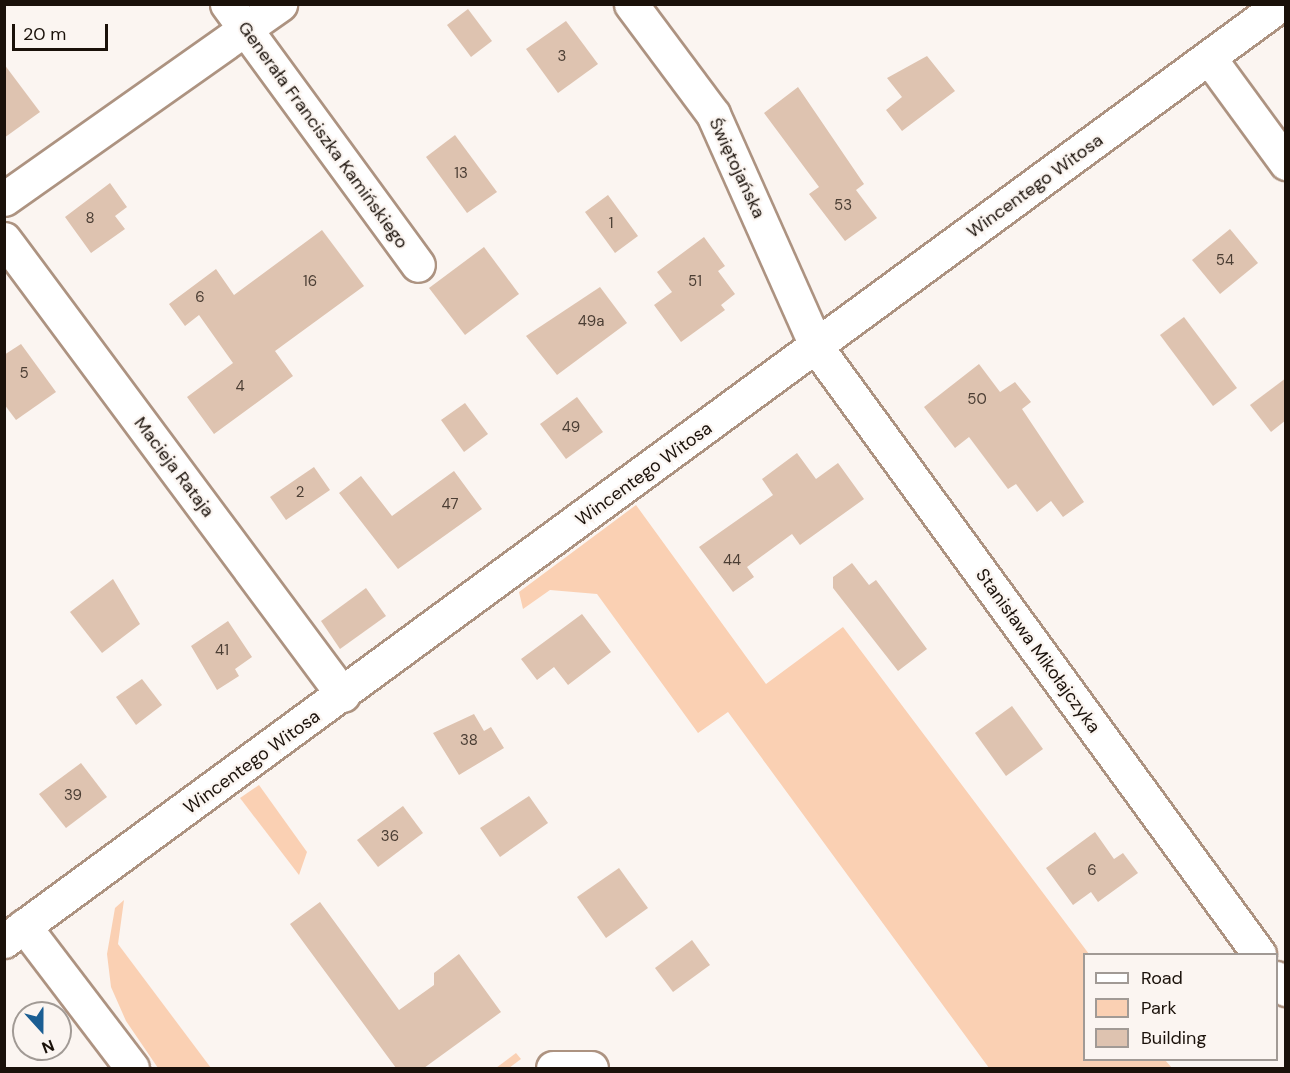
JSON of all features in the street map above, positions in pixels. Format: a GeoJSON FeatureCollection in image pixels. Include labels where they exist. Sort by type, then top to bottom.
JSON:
{"type":"FeatureCollection","features":[{"type":"Feature","properties":{"kind":"street"},"geometry":{"type":"LineString","coordinates":[[4,199],[236,17],[280,4]]}},
{"type":"Feature","properties":{"kind":"street","name":"Świętojańska"},"geometry":{"type":"LineString","coordinates":[[630,4],[713,114],[817,348]]}},
{"type":"Feature","properties":{"kind":"street","name":"Wincentego Witosa"},"geometry":{"type":"LineString","coordinates":[[14,933],[817,348],[1210,59],[1281,4]]}},
{"type":"Feature","properties":{"kind":"street","name":"Generała Franciszka Kamińskiego"},"geometry":{"type":"LineString","coordinates":[[236,17],[418,266]]}},
{"type":"Feature","properties":{"kind":"street"},"geometry":{"type":"LineString","coordinates":[[1210,59],[1286,163]]}},
{"type":"Feature","properties":{"kind":"street","name":"Macieja Rataja"},"geometry":{"type":"LineString","coordinates":[[4,239],[343,695]]}},
{"type":"Feature","properties":{"kind":"street","name":"Stanisława Mikołajczyka"},"geometry":{"type":"LineString","coordinates":[[817,348],[1258,953]]}},
{"type":"Feature","properties":{"kind":"street"},"geometry":{"type":"LineString","coordinates":[[14,933],[132,1068]]}},
{"type":"Feature","properties":{"kind":"street"},"geometry":{"type":"LineString","coordinates":[[553,1068],[591,1068]]}},
{"type":"Feature","properties":{"kind":"green space"},"geometry":{"type":"Polygon","coordinates":[[[636,505],[766,684],[843,627],[1088,953],[1083,953],[1083,1061],[1166,1061],[1172,1068],[989,1068],[728,712],[698,733],[597,594],[550,590],[523,609],[519,592],[636,505]]]}},
{"type":"Feature","properties":{"kind":"green space"},"geometry":{"type":"Polygon","coordinates":[[[259,785],[307,852],[299,875],[240,798],[259,785]]]}},
{"type":"Feature","properties":{"kind":"green space"},"geometry":{"type":"Polygon","coordinates":[[[124,900],[118,944],[211,1068],[158,1068],[126,1021],[111,987],[107,954],[115,908],[124,900]]]}},
{"type":"Feature","properties":{"kind":"green space"},"geometry":{"type":"Polygon","coordinates":[[[516,1053],[521,1059],[509,1068],[496,1068],[516,1053]]]}},
{"type":"Feature","properties":{"kind":"building"},"geometry":{"type":"Polygon","coordinates":[[[468,9],[492,41],[471,57],[447,25],[468,9]]]}},
{"type":"Feature","properties":{"kind":"building"},"geometry":{"type":"Polygon","coordinates":[[[566,21],[598,64],[558,93],[526,49],[566,21]]]}},
{"type":"Feature","properties":{"kind":"building"},"geometry":{"type":"Polygon","coordinates":[[[927,56],[955,91],[902,131],[886,110],[902,97],[887,78],[927,56]]]}},
{"type":"Feature","properties":{"kind":"building"},"geometry":{"type":"Polygon","coordinates":[[[4,64],[40,112],[4,138],[4,64]]]}},
{"type":"Feature","properties":{"kind":"building"},"geometry":{"type":"Polygon","coordinates":[[[798,87],[864,184],[856,190],[877,218],[845,241],[809,194],[819,187],[764,113],[798,87]]]}},
{"type":"Feature","properties":{"kind":"building"},"geometry":{"type":"Polygon","coordinates":[[[455,135],[497,192],[467,213],[426,157],[455,135]]]}},
{"type":"Feature","properties":{"kind":"building"},"geometry":{"type":"Polygon","coordinates":[[[110,183],[127,207],[115,216],[125,229],[91,253],[65,217],[110,183]]]}},
{"type":"Feature","properties":{"kind":"building"},"geometry":{"type":"Polygon","coordinates":[[[608,195],[638,236],[615,253],[585,212],[608,195]]]}},
{"type":"Feature","properties":{"kind":"building"},"geometry":{"type":"Polygon","coordinates":[[[1230,229],[1258,263],[1220,294],[1192,260],[1230,229]]]}},
{"type":"Feature","properties":{"kind":"building"},"geometry":{"type":"Polygon","coordinates":[[[322,230],[364,286],[275,351],[293,376],[214,434],[187,397],[233,363],[199,315],[185,326],[169,304],[216,269],[234,295],[322,230]]]}},
{"type":"Feature","properties":{"kind":"building"},"geometry":{"type":"Polygon","coordinates":[[[704,237],[725,266],[718,271],[735,294],[721,305],[725,310],[681,342],[654,305],[672,292],[657,272],[704,237]]]}},
{"type":"Feature","properties":{"kind":"building"},"geometry":{"type":"Polygon","coordinates":[[[484,247],[519,294],[465,335],[429,288],[484,247]]]}},
{"type":"Feature","properties":{"kind":"building"},"geometry":{"type":"Polygon","coordinates":[[[600,287],[627,323],[557,375],[526,336],[600,287]]]}},
{"type":"Feature","properties":{"kind":"building"},"geometry":{"type":"Polygon","coordinates":[[[1184,317],[1237,388],[1213,406],[1160,335],[1184,317]]]}},
{"type":"Feature","properties":{"kind":"building"},"geometry":{"type":"Polygon","coordinates":[[[21,344],[56,392],[16,420],[4,404],[4,355],[21,344]]]}},
{"type":"Feature","properties":{"kind":"building"},"geometry":{"type":"Polygon","coordinates":[[[979,364],[1000,392],[1015,382],[1031,402],[1022,409],[1084,502],[1063,517],[1051,501],[1037,512],[1016,484],[1008,489],[969,437],[955,448],[924,407],[979,364]]]}},
{"type":"Feature","properties":{"kind":"building"},"geometry":{"type":"Polygon","coordinates":[[[1286,378],[1286,420],[1271,432],[1250,405],[1286,378]]]}},
{"type":"Feature","properties":{"kind":"building"},"geometry":{"type":"Polygon","coordinates":[[[577,397],[603,432],[566,459],[540,424],[577,397]]]}},
{"type":"Feature","properties":{"kind":"building"},"geometry":{"type":"Polygon","coordinates":[[[465,403],[488,434],[464,452],[441,420],[465,403]]]}},
{"type":"Feature","properties":{"kind":"building"},"geometry":{"type":"Polygon","coordinates":[[[797,453],[816,479],[838,463],[864,499],[800,545],[792,534],[747,567],[754,577],[733,592],[699,547],[773,495],[762,479],[797,453]]]}},
{"type":"Feature","properties":{"kind":"building"},"geometry":{"type":"Polygon","coordinates":[[[314,467],[330,490],[286,520],[270,497],[314,467]]]}},
{"type":"Feature","properties":{"kind":"building"},"geometry":{"type":"Polygon","coordinates":[[[454,471],[482,509],[398,569],[339,493],[361,476],[392,516],[454,471]]]}},
{"type":"Feature","properties":{"kind":"building"},"geometry":{"type":"Polygon","coordinates":[[[852,563],[869,585],[876,580],[927,649],[898,671],[833,588],[833,577],[852,563]]]}},
{"type":"Feature","properties":{"kind":"building"},"geometry":{"type":"Polygon","coordinates":[[[113,579],[140,624],[102,653],[70,612],[113,579]]]}},
{"type":"Feature","properties":{"kind":"building"},"geometry":{"type":"Polygon","coordinates":[[[366,588],[386,616],[340,649],[321,621],[366,588]]]}},
{"type":"Feature","properties":{"kind":"building"},"geometry":{"type":"Polygon","coordinates":[[[582,614],[611,652],[568,685],[554,667],[537,680],[521,659],[582,614]]]}},
{"type":"Feature","properties":{"kind":"building"},"geometry":{"type":"Polygon","coordinates":[[[228,621],[252,657],[235,669],[239,676],[217,690],[191,646],[228,621]]]}},
{"type":"Feature","properties":{"kind":"building"},"geometry":{"type":"Polygon","coordinates":[[[142,679],[162,705],[136,725],[116,697],[142,679]]]}},
{"type":"Feature","properties":{"kind":"building"},"geometry":{"type":"Polygon","coordinates":[[[1012,706],[1043,749],[1006,776],[975,733],[1012,706]]]}},
{"type":"Feature","properties":{"kind":"building"},"geometry":{"type":"Polygon","coordinates":[[[474,714],[484,731],[491,727],[504,748],[459,775],[433,733],[474,714]]]}},
{"type":"Feature","properties":{"kind":"building"},"geometry":{"type":"Polygon","coordinates":[[[81,763],[107,797],[66,828],[39,794],[81,763]]]}},
{"type":"Feature","properties":{"kind":"building"},"geometry":{"type":"Polygon","coordinates":[[[529,796],[548,823],[500,857],[480,828],[529,796]]]}},
{"type":"Feature","properties":{"kind":"building"},"geometry":{"type":"Polygon","coordinates":[[[403,806],[423,833],[378,867],[357,840],[403,806]]]}},
{"type":"Feature","properties":{"kind":"building"},"geometry":{"type":"Polygon","coordinates":[[[1095,832],[1114,859],[1123,853],[1138,873],[1098,902],[1091,892],[1073,905],[1046,868],[1095,832]]]}},
{"type":"Feature","properties":{"kind":"building"},"geometry":{"type":"Polygon","coordinates":[[[619,868],[648,908],[606,938],[577,897],[619,868]]]}},
{"type":"Feature","properties":{"kind":"building"},"geometry":{"type":"Polygon","coordinates":[[[320,902],[399,1010],[434,985],[434,973],[459,954],[501,1012],[424,1068],[396,1068],[290,924],[320,902]]]}},
{"type":"Feature","properties":{"kind":"building"},"geometry":{"type":"Polygon","coordinates":[[[692,940],[710,965],[673,992],[655,968],[692,940]]]}}]}
